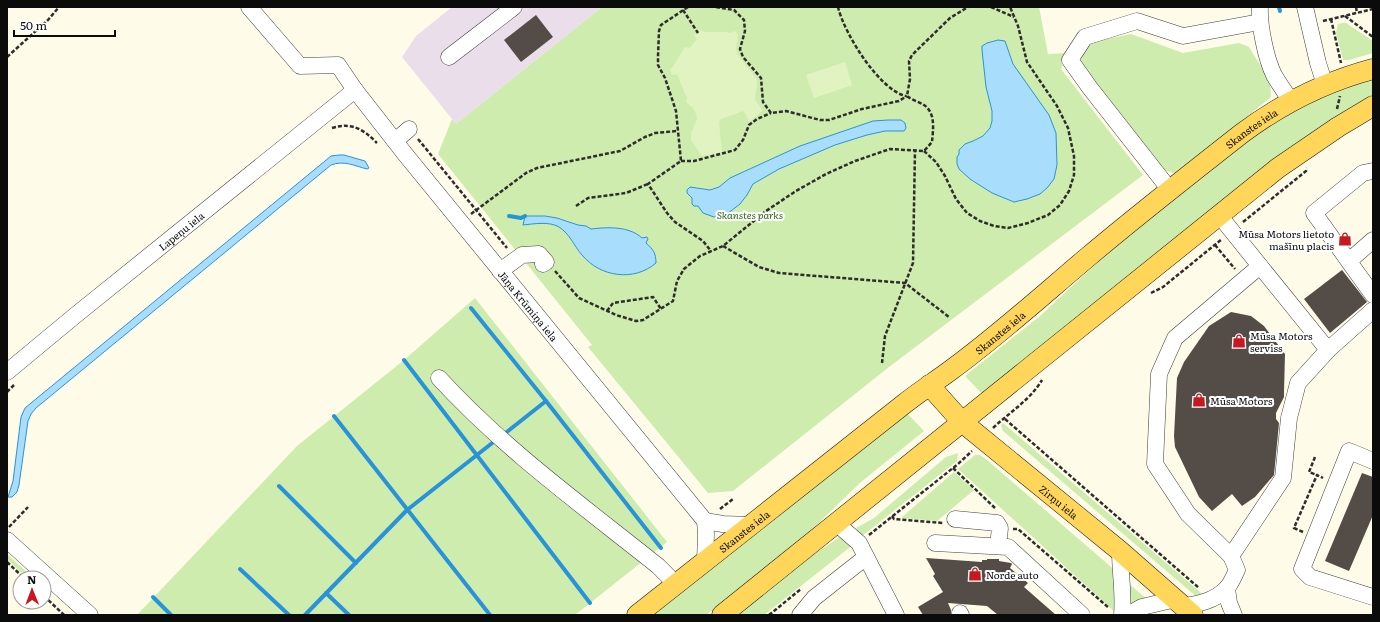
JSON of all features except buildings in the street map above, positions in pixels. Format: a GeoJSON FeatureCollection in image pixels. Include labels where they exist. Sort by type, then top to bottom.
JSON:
{"type":"FeatureCollection","features":[{"type":"Feature","properties":{"kind":"main road","name":"Skanstes iela"},"geometry":{"type":"LineString","coordinates":[[637,615],[929,385],[951,370],[1004,328],[1170,190],[1262,118],[1291,101],[1334,82],[1373,69]]}},
{"type":"Feature","properties":{"kind":"main road"},"geometry":{"type":"LineString","coordinates":[[722,615],[1278,168],[1338,126],[1373,106]]}},
{"type":"Feature","properties":{"kind":"main road","name":"Zirņu iela"},"geometry":{"type":"LineString","coordinates":[[929,385],[962,422],[1120,551],[1184,607]]}},
{"type":"Feature","properties":{"kind":"street","name":"Jāņa Krūmiņa iela"},"geometry":{"type":"LineString","coordinates":[[249,7],[300,66],[338,65],[388,145],[500,271],[705,520]]}},
{"type":"Feature","properties":{"kind":"street"},"geometry":{"type":"LineString","coordinates":[[449,57],[514,7]]}},
{"type":"Feature","properties":{"kind":"street"},"geometry":{"type":"LineString","coordinates":[[1305,7],[1318,63],[1334,82]]}},
{"type":"Feature","properties":{"kind":"street"},"geometry":{"type":"LineString","coordinates":[[1170,190],[1090,88],[1070,60],[1085,37],[1136,14],[1183,36],[1260,14],[1269,63],[1291,101]]}},
{"type":"Feature","properties":{"kind":"street","name":"Lapeņu iela"},"geometry":{"type":"LineString","coordinates":[[11,378],[83,309],[355,90]]}},
{"type":"Feature","properties":{"kind":"street"},"geometry":{"type":"LineString","coordinates":[[388,145],[410,129]]}},
{"type":"Feature","properties":{"kind":"street"},"geometry":{"type":"LineString","coordinates":[[1373,171],[1363,173],[1314,213],[1373,295]]}},
{"type":"Feature","properties":{"kind":"street"},"geometry":{"type":"LineString","coordinates":[[1219,215],[1328,350]]}},
{"type":"Feature","properties":{"kind":"street"},"geometry":{"type":"LineString","coordinates":[[1349,261],[1373,240]]}},
{"type":"Feature","properties":{"kind":"street"},"geometry":{"type":"LineString","coordinates":[[500,271],[522,255],[539,254],[544,263]]}},
{"type":"Feature","properties":{"kind":"street"},"geometry":{"type":"LineString","coordinates":[[1128,615],[1142,607],[1184,607],[1212,599],[1227,588],[1237,570],[1231,556],[1188,514],[1155,464],[1159,374],[1175,338],[1260,266]]}},
{"type":"Feature","properties":{"kind":"street"},"geometry":{"type":"LineString","coordinates":[[1231,556],[1283,478],[1289,418],[1298,383],[1328,350],[1373,310]]}},
{"type":"Feature","properties":{"kind":"street"},"geometry":{"type":"LineString","coordinates":[[439,378],[459,400],[510,446],[658,566],[676,584]]}},
{"type":"Feature","properties":{"kind":"street"},"geometry":{"type":"LineString","coordinates":[[1373,461],[1349,451],[1302,569],[1310,577],[1373,597]]}},
{"type":"Feature","properties":{"kind":"street"},"geometry":{"type":"LineString","coordinates":[[955,519],[997,523],[1000,528],[998,546]]}},
{"type":"Feature","properties":{"kind":"street"},"geometry":{"type":"LineString","coordinates":[[705,561],[705,520],[723,524],[750,525]]}},
{"type":"Feature","properties":{"kind":"street"},"geometry":{"type":"LineString","coordinates":[[836,523],[859,543],[896,615]]}},
{"type":"Feature","properties":{"kind":"street"},"geometry":{"type":"LineString","coordinates":[[7,540],[90,615]]}},
{"type":"Feature","properties":{"kind":"street"},"geometry":{"type":"LineString","coordinates":[[935,543],[1008,547],[1082,615]]}},
{"type":"Feature","properties":{"kind":"street"},"geometry":{"type":"LineString","coordinates":[[1120,551],[1120,573],[1123,581],[1122,615]]}},
{"type":"Feature","properties":{"kind":"street"},"geometry":{"type":"LineString","coordinates":[[800,615],[814,598],[866,557]]}},
{"type":"Feature","properties":{"kind":"street"},"geometry":{"type":"LineString","coordinates":[[1227,588],[1229,603],[1234,615]]}},
{"type":"Feature","properties":{"kind":"path"},"geometry":{"type":"LineString","coordinates":[[7,57],[48,20],[59,7]]}},
{"type":"Feature","properties":{"kind":"path"},"geometry":{"type":"LineString","coordinates":[[681,161],[676,111],[665,78],[658,65],[659,31],[661,26],[688,7]]}},
{"type":"Feature","properties":{"kind":"path"},"geometry":{"type":"LineString","coordinates":[[716,7],[734,10],[744,20],[745,31],[740,50],[743,57],[762,78],[763,102],[770,113]]}},
{"type":"Feature","properties":{"kind":"path"},"geometry":{"type":"LineString","coordinates":[[838,7],[841,18],[864,61],[898,94],[907,96],[925,106],[931,113],[933,129],[932,142],[924,151]]}},
{"type":"Feature","properties":{"kind":"path"},"geometry":{"type":"LineString","coordinates":[[576,206],[588,198],[626,194],[648,184],[681,161],[699,160],[735,150],[743,140],[749,125],[757,119],[770,113],[786,112],[820,120],[829,120],[862,109],[899,101],[907,96],[910,79],[908,61],[912,55],[950,18],[962,8],[968,7]]}},
{"type":"Feature","properties":{"kind":"path"},"geometry":{"type":"LineString","coordinates":[[991,7],[1014,17]]}},
{"type":"Feature","properties":{"kind":"path"},"geometry":{"type":"LineString","coordinates":[[544,263],[579,298],[607,311],[636,321],[643,320],[673,301],[677,281],[684,269],[700,256],[723,246],[766,210],[796,190],[826,174],[855,161],[890,149],[924,151],[936,162],[946,176],[956,199],[967,213],[980,221],[994,226],[1008,228],[1028,224],[1048,215],[1060,205],[1069,191],[1074,175],[1074,156],[1068,128],[1057,106],[1027,62],[1018,26],[1010,7]]}},
{"type":"Feature","properties":{"kind":"path"},"geometry":{"type":"LineString","coordinates":[[1356,7],[1358,13]]}},
{"type":"Feature","properties":{"kind":"path"},"geometry":{"type":"LineString","coordinates":[[1338,126],[1336,118],[1334,82],[1342,65],[1330,19],[1373,9]]}},
{"type":"Feature","properties":{"kind":"path"},"geometry":{"type":"LineString","coordinates":[[683,10],[698,33]]}},
{"type":"Feature","properties":{"kind":"path"},"geometry":{"type":"LineString","coordinates":[[1345,16],[1373,37]]}},
{"type":"Feature","properties":{"kind":"path"},"geometry":{"type":"LineString","coordinates":[[331,128],[351,126],[360,129],[388,145]]}},
{"type":"Feature","properties":{"kind":"path"},"geometry":{"type":"LineString","coordinates":[[410,129],[516,259]]}},
{"type":"Feature","properties":{"kind":"path"},"geometry":{"type":"LineString","coordinates":[[476,210],[526,173],[537,168],[620,151],[655,133],[677,131]]}},
{"type":"Feature","properties":{"kind":"path"},"geometry":{"type":"LineString","coordinates":[[882,363],[885,336],[913,263],[915,150]]}},
{"type":"Feature","properties":{"kind":"path"},"geometry":{"type":"LineString","coordinates":[[1145,295],[1163,287],[1306,171],[1308,166]]}},
{"type":"Feature","properties":{"kind":"path"},"geometry":{"type":"LineString","coordinates":[[648,184],[667,213],[675,222],[703,241],[711,251]]}},
{"type":"Feature","properties":{"kind":"path"},"geometry":{"type":"LineString","coordinates":[[1215,245],[1244,279]]}},
{"type":"Feature","properties":{"kind":"path"},"geometry":{"type":"LineString","coordinates":[[723,246],[759,267],[779,273],[905,283],[949,317]]}},
{"type":"Feature","properties":{"kind":"path"},"geometry":{"type":"LineString","coordinates":[[607,311],[613,303],[653,297],[661,309]]}},
{"type":"Feature","properties":{"kind":"path"},"geometry":{"type":"LineString","coordinates":[[7,392],[11,378]]}},
{"type":"Feature","properties":{"kind":"path"},"geometry":{"type":"LineString","coordinates":[[859,543],[953,468],[972,451],[995,426],[1005,419],[1037,389],[1043,379]]}},
{"type":"Feature","properties":{"kind":"path"},"geometry":{"type":"LineString","coordinates":[[1005,419],[1212,599]]}},
{"type":"Feature","properties":{"kind":"path"},"geometry":{"type":"LineString","coordinates":[[1316,457],[1309,472],[1336,484]]}},
{"type":"Feature","properties":{"kind":"path"},"geometry":{"type":"LineString","coordinates":[[953,468],[996,509]]}},
{"type":"Feature","properties":{"kind":"path"},"geometry":{"type":"LineString","coordinates":[[1315,537],[1294,528],[1317,475]]}},
{"type":"Feature","properties":{"kind":"path"},"geometry":{"type":"LineString","coordinates":[[7,528],[28,507]]}},
{"type":"Feature","properties":{"kind":"path"},"geometry":{"type":"LineString","coordinates":[[1012,524],[1018,529]]}},
{"type":"Feature","properties":{"kind":"path"},"geometry":{"type":"LineString","coordinates":[[7,562],[16,570]]}},
{"type":"Feature","properties":{"kind":"path"},"geometry":{"type":"LineString","coordinates":[[769,615],[805,586]]}},
{"type":"Feature","properties":{"kind":"path"},"geometry":{"type":"LineString","coordinates":[[52,604],[64,615]]}},
{"type":"Feature","properties":{"kind":"shaded area"},"geometry":{"type":"Polygon","coordinates":[[[452,7],[602,7],[456,124],[402,57],[416,36],[452,7]]]}},
{"type":"Feature","properties":{"kind":"green space","name":"Skanstes parks"},"geometry":{"type":"Polygon","coordinates":[[[602,7],[1039,7],[1048,54],[1067,53],[1061,69],[1143,175],[889,367],[733,491],[708,493],[588,347],[592,345],[438,154],[452,119],[456,124],[602,7]]]}},
{"type":"Feature","properties":{"kind":"green space"},"geometry":{"type":"Polygon","coordinates":[[[1346,23],[1373,41],[1373,53],[1349,60],[1343,60],[1336,33],[1338,24],[1346,23]]]}},
{"type":"Feature","properties":{"kind":"green space"},"geometry":{"type":"Polygon","coordinates":[[[701,30],[704,32],[730,33],[735,31],[738,35],[736,48],[737,54],[756,78],[757,83],[755,99],[762,111],[749,122],[743,111],[721,119],[719,122],[722,152],[702,156],[691,140],[691,133],[697,119],[696,114],[693,108],[686,102],[687,98],[677,74],[672,75],[670,69],[685,47],[690,48],[697,39],[694,35],[701,30]]]}},
{"type":"Feature","properties":{"kind":"green space"},"geometry":{"type":"Polygon","coordinates":[[[1131,34],[1183,53],[1239,43],[1249,47],[1270,81],[1271,97],[1176,174],[1165,170],[1094,80],[1081,61],[1083,52],[1093,42],[1131,34]]]}},
{"type":"Feature","properties":{"kind":"green space"},"geometry":{"type":"Polygon","coordinates":[[[845,62],[852,85],[814,98],[806,75],[845,62]]]}},
{"type":"Feature","properties":{"kind":"green space"},"geometry":{"type":"Polygon","coordinates":[[[1373,77],[1373,96],[983,395],[965,376],[1040,316],[1113,248],[1265,128],[1297,108],[1319,97],[1373,77]]]}},
{"type":"Feature","properties":{"kind":"green space"},"geometry":{"type":"Polygon","coordinates":[[[475,298],[667,542],[575,615],[137,615],[297,446],[404,360],[475,298]]]}},
{"type":"Feature","properties":{"kind":"green space"},"geometry":{"type":"Polygon","coordinates":[[[906,412],[924,431],[861,482],[803,538],[706,615],[653,615],[906,412]]]}},
{"type":"Feature","properties":{"kind":"green space"},"geometry":{"type":"Polygon","coordinates":[[[1003,423],[1207,598],[1198,598],[1003,431],[1001,425],[1003,423]]]}},
{"type":"Feature","properties":{"kind":"green space"},"geometry":{"type":"Polygon","coordinates":[[[958,453],[957,461],[862,536],[856,528],[874,518],[946,457],[958,453]]]}},
{"type":"Feature","properties":{"kind":"green space"},"geometry":{"type":"Polygon","coordinates":[[[975,455],[980,455],[987,460],[1117,572],[1115,612],[958,469],[975,455]]]}},
{"type":"Feature","properties":{"kind":"green space"},"geometry":{"type":"Polygon","coordinates":[[[954,472],[974,490],[937,521],[901,518],[954,472]]]}},
{"type":"Feature","properties":{"kind":"green space"},"geometry":{"type":"Polygon","coordinates":[[[843,535],[854,544],[764,615],[732,615],[781,576],[843,535]]]}},
{"type":"Feature","properties":{"kind":"green space"},"geometry":{"type":"Polygon","coordinates":[[[7,554],[24,570],[19,570],[7,559],[7,554]]]}},
{"type":"Feature","properties":{"kind":"green space"},"geometry":{"type":"Polygon","coordinates":[[[1128,583],[1148,600],[1129,606],[1128,583]]]}},
{"type":"Feature","properties":{"kind":"water"},"geometry":{"type":"Polygon","coordinates":[[[998,40],[1005,41],[1013,64],[1049,115],[1056,133],[1057,165],[1054,179],[1040,194],[1014,202],[992,193],[970,179],[959,169],[957,164],[959,150],[965,144],[983,136],[990,128],[992,111],[986,87],[982,46],[998,40]]]}},
{"type":"Feature","properties":{"kind":"water"},"geometry":{"type":"Polygon","coordinates":[[[901,120],[905,123],[906,128],[904,131],[885,131],[835,145],[779,169],[753,184],[740,204],[727,214],[714,217],[703,213],[698,206],[694,206],[692,204],[692,198],[687,193],[687,190],[690,187],[710,190],[719,187],[730,178],[800,146],[873,121],[901,120]]]}},
{"type":"Feature","properties":{"kind":"water"},"geometry":{"type":"Polygon","coordinates":[[[339,155],[365,161],[369,168],[367,169],[345,163],[331,165],[36,408],[28,421],[17,492],[12,497],[8,497],[13,481],[21,417],[25,408],[331,156],[339,155]]]}},
{"type":"Feature","properties":{"kind":"water"},"geometry":{"type":"Polygon","coordinates":[[[525,216],[545,216],[557,218],[586,226],[591,229],[618,228],[631,231],[642,238],[647,237],[648,239],[646,243],[654,252],[656,263],[638,273],[628,275],[608,272],[589,262],[579,252],[566,233],[559,227],[546,223],[523,225],[525,216]]]}},
{"type":"Feature","properties":{"kind":"waterway"},"geometry":{"type":"LineString","coordinates":[[1279,7],[1280,11]]}},
{"type":"Feature","properties":{"kind":"waterway"},"geometry":{"type":"LineString","coordinates":[[509,216],[521,218],[525,216]]}},
{"type":"Feature","properties":{"kind":"waterway"},"geometry":{"type":"LineString","coordinates":[[471,308],[661,548]]}},
{"type":"Feature","properties":{"kind":"waterway"},"geometry":{"type":"LineString","coordinates":[[404,360],[590,603]]}},
{"type":"Feature","properties":{"kind":"waterway"},"geometry":{"type":"LineString","coordinates":[[503,435],[546,401]]}},
{"type":"Feature","properties":{"kind":"waterway"},"geometry":{"type":"LineString","coordinates":[[334,416],[490,615]]}},
{"type":"Feature","properties":{"kind":"waterway"},"geometry":{"type":"LineString","coordinates":[[305,615],[407,510],[496,440]]}},
{"type":"Feature","properties":{"kind":"waterway"},"geometry":{"type":"LineString","coordinates":[[279,486],[356,563]]}},
{"type":"Feature","properties":{"kind":"waterway"},"geometry":{"type":"LineString","coordinates":[[240,569],[289,615]]}},
{"type":"Feature","properties":{"kind":"waterway"},"geometry":{"type":"LineString","coordinates":[[326,593],[349,615]]}},
{"type":"Feature","properties":{"kind":"waterway"},"geometry":{"type":"LineString","coordinates":[[153,597],[171,615]]}},
{"type":"Feature","properties":{"kind":"place","name":"Mūsa Motors lietoto mašīnu placis"},"geometry":{"type":"Point","coordinates":[1345,239]}},
{"type":"Feature","properties":{"kind":"place","name":"Mūsa Motors serviss"},"geometry":{"type":"Point","coordinates":[1239,341]}},
{"type":"Feature","properties":{"kind":"place","name":"Mūsa Motors"},"geometry":{"type":"Point","coordinates":[1199,400]}},
{"type":"Feature","properties":{"kind":"place","name":"Norde auto"},"geometry":{"type":"Point","coordinates":[975,574]}}]}
